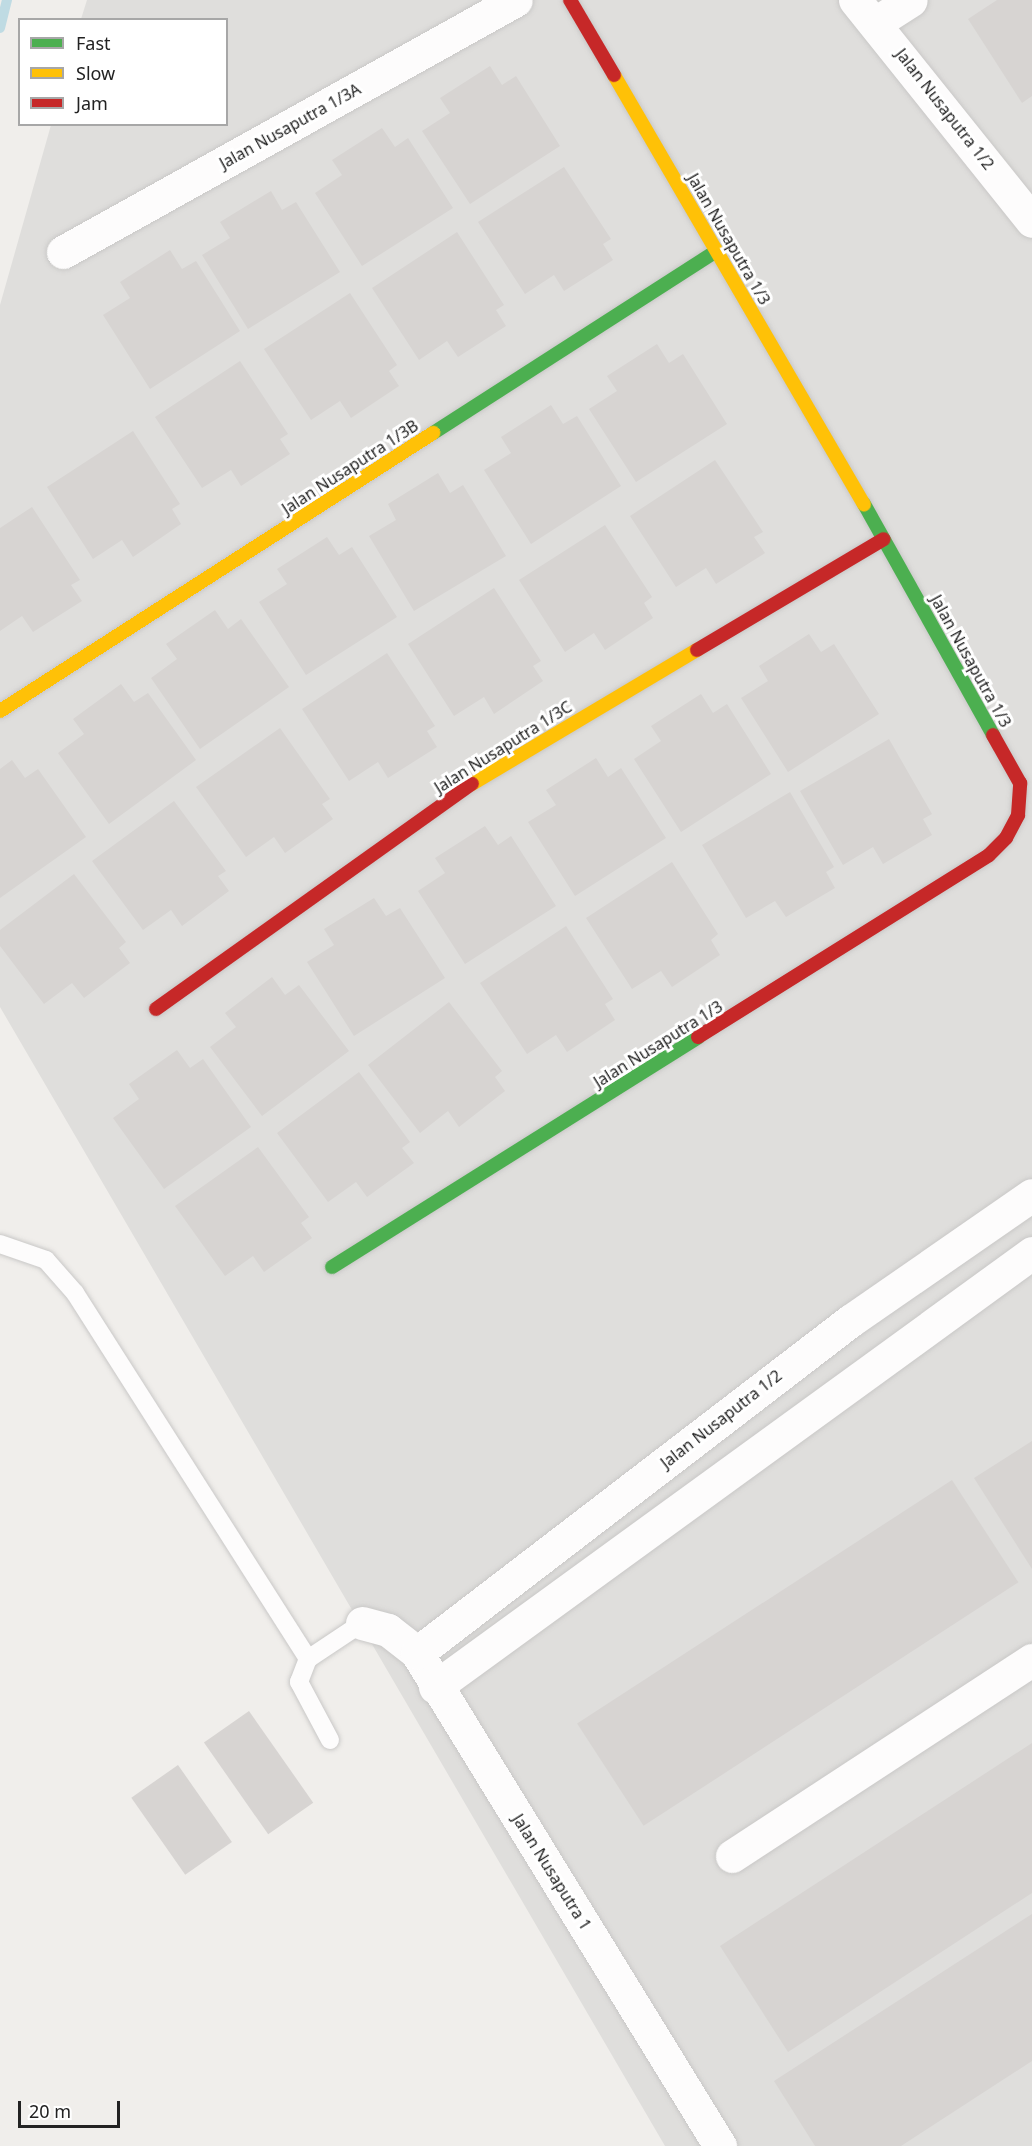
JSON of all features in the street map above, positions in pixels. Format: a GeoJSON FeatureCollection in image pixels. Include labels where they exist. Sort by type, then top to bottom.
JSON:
{"type":"FeatureCollection","features":[{"type":"Feature","properties":{"kind":"street","name":"Jalan Nusaputra 1/3A"},"geometry":{"type":"LineString","coordinates":[[63,252],[516,0]]}},
{"type":"Feature","properties":{"kind":"street","name":"Jalan Nusaputra 1/3"},"geometry":{"type":"LineString","coordinates":[[332,1268],[989,855],[1006,838],[1018,815],[1020,783],[884,539],[570,0]]}},
{"type":"Feature","properties":{"kind":"street"},"geometry":{"type":"LineString","coordinates":[[866,11],[911,0]]}},
{"type":"Feature","properties":{"kind":"street","name":"Jalan Nusaputra 1/2"},"geometry":{"type":"LineString","coordinates":[[866,11],[1032,221]]}},
{"type":"Feature","properties":{"kind":"street","name":"Jalan Nusaputra 1/3B"},"geometry":{"type":"LineString","coordinates":[[0,711],[717,251]]}},
{"type":"Feature","properties":{"kind":"street","name":"Jalan Nusaputra 1/3C"},"geometry":{"type":"LineString","coordinates":[[156,1010],[468,786],[884,539]]}},
{"type":"Feature","properties":{"kind":"street","name":"Jalan Nusaputra 1/2"},"geometry":{"type":"LineString","coordinates":[[417,1653],[850,1321],[1032,1195]]}},
{"type":"Feature","properties":{"kind":"street"},"geometry":{"type":"LineString","coordinates":[[435,1688],[1032,1252]]}},
{"type":"Feature","properties":{"kind":"street"},"geometry":{"type":"LineString","coordinates":[[850,1321],[884,1361]]}},
{"type":"Feature","properties":{"kind":"street"},"geometry":{"type":"LineString","coordinates":[[758,1391],[789,1429]]}},
{"type":"Feature","properties":{"kind":"street","name":"Jalan Nusaputra 1"},"geometry":{"type":"LineString","coordinates":[[362,1623],[388,1630],[417,1653],[435,1688],[720,2146]]}},
{"type":"Feature","properties":{"kind":"street"},"geometry":{"type":"LineString","coordinates":[[732,1856],[1032,1660]]}},
{"type":"Feature","properties":{"kind":"lane"},"geometry":{"type":"LineString","coordinates":[[0,1244],[46,1260],[75,1293],[308,1659]]}},
{"type":"Feature","properties":{"kind":"lane"},"geometry":{"type":"LineString","coordinates":[[330,1740],[299,1682],[308,1659],[362,1623]]}},
{"type":"Feature","properties":{"kind":"shaded area"},"geometry":{"type":"Polygon","coordinates":[[[87,0],[1032,0],[1032,2146],[665,2146],[0,1007],[0,305],[51,126],[228,126],[228,18],[81,18],[87,0]]]}},
{"type":"Feature","properties":{"kind":"building"},"geometry":{"type":"Polygon","coordinates":[[[997,0],[1032,0],[1032,96],[1022,103],[968,19],[997,0]]]}},
{"type":"Feature","properties":{"kind":"building"},"geometry":{"type":"Polygon","coordinates":[[[490,66],[502,85],[516,76],[560,146],[470,204],[422,131],[450,113],[440,98],[490,66]]]}},
{"type":"Feature","properties":{"kind":"building"},"geometry":{"type":"Polygon","coordinates":[[[382,128],[395,147],[408,138],[453,208],[362,266],[315,193],[342,175],[332,160],[382,128]]]}},
{"type":"Feature","properties":{"kind":"building"},"geometry":{"type":"Polygon","coordinates":[[[564,167],[611,239],[603,244],[613,260],[564,291],[554,275],[525,294],[478,222],[564,167]]]}},
{"type":"Feature","properties":{"kind":"building"},"geometry":{"type":"Polygon","coordinates":[[[271,191],[282,210],[296,202],[340,272],[248,329],[202,255],[230,238],[220,222],[271,191]]]}},
{"type":"Feature","properties":{"kind":"building"},"geometry":{"type":"Polygon","coordinates":[[[457,232],[504,305],[496,310],[506,326],[458,357],[447,341],[419,360],[372,288],[457,232]]]}},
{"type":"Feature","properties":{"kind":"building"},"geometry":{"type":"Polygon","coordinates":[[[170,250],[182,269],[196,261],[240,331],[150,389],[103,315],[130,298],[120,282],[170,250]]]}},
{"type":"Feature","properties":{"kind":"building"},"geometry":{"type":"Polygon","coordinates":[[[350,293],[397,365],[389,371],[399,386],[351,418],[340,401],[311,420],[264,349],[350,293]]]}},
{"type":"Feature","properties":{"kind":"building"},"geometry":{"type":"Polygon","coordinates":[[[657,344],[669,363],[683,354],[727,424],[636,482],[589,409],[617,391],[607,376],[657,344]]]}},
{"type":"Feature","properties":{"kind":"building"},"geometry":{"type":"Polygon","coordinates":[[[240,361],[288,434],[280,439],[290,454],[241,486],[231,470],[202,488],[155,417],[240,361]]]}},
{"type":"Feature","properties":{"kind":"building"},"geometry":{"type":"Polygon","coordinates":[[[551,405],[563,424],[577,416],[621,486],[531,544],[484,470],[511,453],[501,437],[551,405]]]}},
{"type":"Feature","properties":{"kind":"building"},"geometry":{"type":"Polygon","coordinates":[[[133,431],[180,504],[172,509],[181,524],[133,557],[122,540],[93,559],[47,487],[133,431]]]}},
{"type":"Feature","properties":{"kind":"building"},"geometry":{"type":"Polygon","coordinates":[[[715,460],[763,532],[754,537],[765,553],[716,584],[706,568],[676,587],[630,516],[715,460]]]}},
{"type":"Feature","properties":{"kind":"building"},"geometry":{"type":"Polygon","coordinates":[[[438,473],[450,493],[463,485],[506,556],[414,611],[369,536],[396,520],[388,504],[438,473]]]}},
{"type":"Feature","properties":{"kind":"building"},"geometry":{"type":"Polygon","coordinates":[[[32,507],[80,580],[71,585],[82,601],[33,632],[22,616],[0,631],[0,528],[32,507]]]}},
{"type":"Feature","properties":{"kind":"building"},"geometry":{"type":"Polygon","coordinates":[[[605,525],[652,597],[644,603],[653,618],[605,650],[594,633],[565,652],[519,580],[605,525]]]}},
{"type":"Feature","properties":{"kind":"building"},"geometry":{"type":"Polygon","coordinates":[[[327,537],[339,555],[352,547],[397,617],[306,675],[259,602],[287,584],[277,569],[327,537]]]}},
{"type":"Feature","properties":{"kind":"building"},"geometry":{"type":"Polygon","coordinates":[[[494,588],[541,661],[533,666],[543,681],[494,714],[484,697],[454,716],[408,644],[494,588]]]}},
{"type":"Feature","properties":{"kind":"building"},"geometry":{"type":"Polygon","coordinates":[[[215,610],[228,629],[241,619],[289,687],[200,749],[151,678],[177,659],[166,644],[215,610]]]}},
{"type":"Feature","properties":{"kind":"building"},"geometry":{"type":"Polygon","coordinates":[[[809,634],[821,652],[834,644],[879,714],[788,772],[741,698],[768,681],[759,666],[809,634]]]}},
{"type":"Feature","properties":{"kind":"building"},"geometry":{"type":"Polygon","coordinates":[[[387,653],[435,726],[427,731],[437,747],[388,778],[378,762],[349,781],[302,709],[387,653]]]}},
{"type":"Feature","properties":{"kind":"building"},"geometry":{"type":"Polygon","coordinates":[[[121,684],[134,702],[148,693],[196,760],[109,824],[58,753],[84,734],[73,719],[121,684]]]}},
{"type":"Feature","properties":{"kind":"building"},"geometry":{"type":"Polygon","coordinates":[[[701,694],[713,713],[727,704],[771,774],[681,832],[634,759],[661,741],[651,726],[701,694]]]}},
{"type":"Feature","properties":{"kind":"building"},"geometry":{"type":"Polygon","coordinates":[[[280,728],[330,799],[322,804],[333,819],[285,853],[274,837],[246,857],[196,787],[280,728]]]}},
{"type":"Feature","properties":{"kind":"building"},"geometry":{"type":"Polygon","coordinates":[[[889,739],[932,814],[923,819],[932,835],[883,864],[873,847],[843,865],[800,791],[889,739]]]}},
{"type":"Feature","properties":{"kind":"building"},"geometry":{"type":"Polygon","coordinates":[[[596,758],[608,777],[621,768],[666,838],[575,896],[528,822],[556,805],[546,790],[596,758]]]}},
{"type":"Feature","properties":{"kind":"building"},"geometry":{"type":"Polygon","coordinates":[[[12,760],[25,778],[38,769],[86,837],[0,898],[0,769],[12,760]]]}},
{"type":"Feature","properties":{"kind":"building"},"geometry":{"type":"Polygon","coordinates":[[[790,792],[834,867],[826,872],[835,888],[786,917],[775,901],[746,918],[702,845],[790,792]]]}},
{"type":"Feature","properties":{"kind":"building"},"geometry":{"type":"Polygon","coordinates":[[[174,801],[226,871],[218,876],[229,891],[182,926],[171,910],[143,930],[92,861],[174,801]]]}},
{"type":"Feature","properties":{"kind":"building"},"geometry":{"type":"Polygon","coordinates":[[[485,826],[498,845],[511,836],[556,906],[465,964],[418,891],[445,873],[435,858],[485,826]]]}},
{"type":"Feature","properties":{"kind":"building"},"geometry":{"type":"Polygon","coordinates":[[[672,862],[718,934],[711,940],[720,955],[672,987],[661,971],[632,989],[586,918],[672,862]]]}},
{"type":"Feature","properties":{"kind":"building"},"geometry":{"type":"Polygon","coordinates":[[[74,874],[126,942],[119,948],[130,963],[84,998],[72,983],[44,1004],[0,946],[0,930],[74,874]]]}},
{"type":"Feature","properties":{"kind":"building"},"geometry":{"type":"Polygon","coordinates":[[[374,898],[386,916],[400,908],[445,978],[354,1036],[307,962],[334,945],[324,929],[374,898]]]}},
{"type":"Feature","properties":{"kind":"building"},"geometry":{"type":"Polygon","coordinates":[[[566,926],[613,999],[605,1004],[615,1020],[567,1052],[556,1035],[527,1054],[480,983],[566,926]]]}},
{"type":"Feature","properties":{"kind":"building"},"geometry":{"type":"Polygon","coordinates":[[[272,977],[285,995],[299,985],[349,1051],[262,1116],[210,1047],[236,1027],[225,1013],[272,977]]]}},
{"type":"Feature","properties":{"kind":"building"},"geometry":{"type":"Polygon","coordinates":[[[449,1002],[502,1071],[495,1077],[505,1091],[459,1127],[448,1111],[420,1133],[368,1065],[449,1002]]]}},
{"type":"Feature","properties":{"kind":"building"},"geometry":{"type":"Polygon","coordinates":[[[177,1050],[190,1068],[203,1059],[251,1127],[164,1189],[113,1118],[139,1099],[129,1084],[177,1050]]]}},
{"type":"Feature","properties":{"kind":"building"},"geometry":{"type":"Polygon","coordinates":[[[359,1072],[410,1142],[402,1148],[414,1163],[367,1197],[356,1182],[328,1202],[277,1133],[359,1072]]]}},
{"type":"Feature","properties":{"kind":"building"},"geometry":{"type":"Polygon","coordinates":[[[258,1147],[309,1217],[301,1223],[312,1238],[264,1272],[253,1256],[225,1276],[175,1206],[258,1147]]]}},
{"type":"Feature","properties":{"kind":"building"},"geometry":{"type":"Polygon","coordinates":[[[1032,1441],[1032,1569],[974,1478],[1032,1441]]]}},
{"type":"Feature","properties":{"kind":"building"},"geometry":{"type":"Polygon","coordinates":[[[952,1480],[1018,1582],[644,1826],[577,1723],[952,1480]]]}},
{"type":"Feature","properties":{"kind":"building"},"geometry":{"type":"Polygon","coordinates":[[[249,1711],[313,1803],[268,1834],[204,1743],[249,1711]]]}},
{"type":"Feature","properties":{"kind":"building"},"geometry":{"type":"Polygon","coordinates":[[[1032,1743],[1032,1893],[788,2052],[720,1946],[1032,1743]]]}},
{"type":"Feature","properties":{"kind":"building"},"geometry":{"type":"Polygon","coordinates":[[[178,1765],[232,1842],[185,1875],[131,1798],[178,1765]]]}},
{"type":"Feature","properties":{"kind":"building"},"geometry":{"type":"Polygon","coordinates":[[[1032,1914],[1032,2061],[901,2146],[815,2146],[774,2081],[1032,1914]]]}},
{"type":"Feature","properties":{"kind":"waterway"},"geometry":{"type":"LineString","coordinates":[[0,28],[7,0]]}},
{"type":"Feature","properties":{"kind":"traffic: fast"},"geometry":{"type":"LineString","coordinates":[[433,433],[717,251]]}},
{"type":"Feature","properties":{"kind":"traffic: fast"},"geometry":{"type":"LineString","coordinates":[[864,504],[993,735]]}},
{"type":"Feature","properties":{"kind":"traffic: fast"},"geometry":{"type":"LineString","coordinates":[[332,1267],[698,1037]]}},
{"type":"Feature","properties":{"kind":"traffic: slow"},"geometry":{"type":"LineString","coordinates":[[614,75],[864,504]]}},
{"type":"Feature","properties":{"kind":"traffic: slow"},"geometry":{"type":"LineString","coordinates":[[0,711],[433,433]]}},
{"type":"Feature","properties":{"kind":"traffic: slow"},"geometry":{"type":"LineString","coordinates":[[472,784],[697,650]]}},
{"type":"Feature","properties":{"kind":"traffic: jam"},"geometry":{"type":"LineString","coordinates":[[570,0],[614,75]]}},
{"type":"Feature","properties":{"kind":"traffic: jam"},"geometry":{"type":"LineString","coordinates":[[697,650],[884,539]]}},
{"type":"Feature","properties":{"kind":"traffic: jam"},"geometry":{"type":"LineString","coordinates":[[698,1037],[989,855],[1006,838],[1018,815],[1020,783],[993,735]]}},
{"type":"Feature","properties":{"kind":"traffic: jam"},"geometry":{"type":"LineString","coordinates":[[156,1009],[472,784]]}}]}
